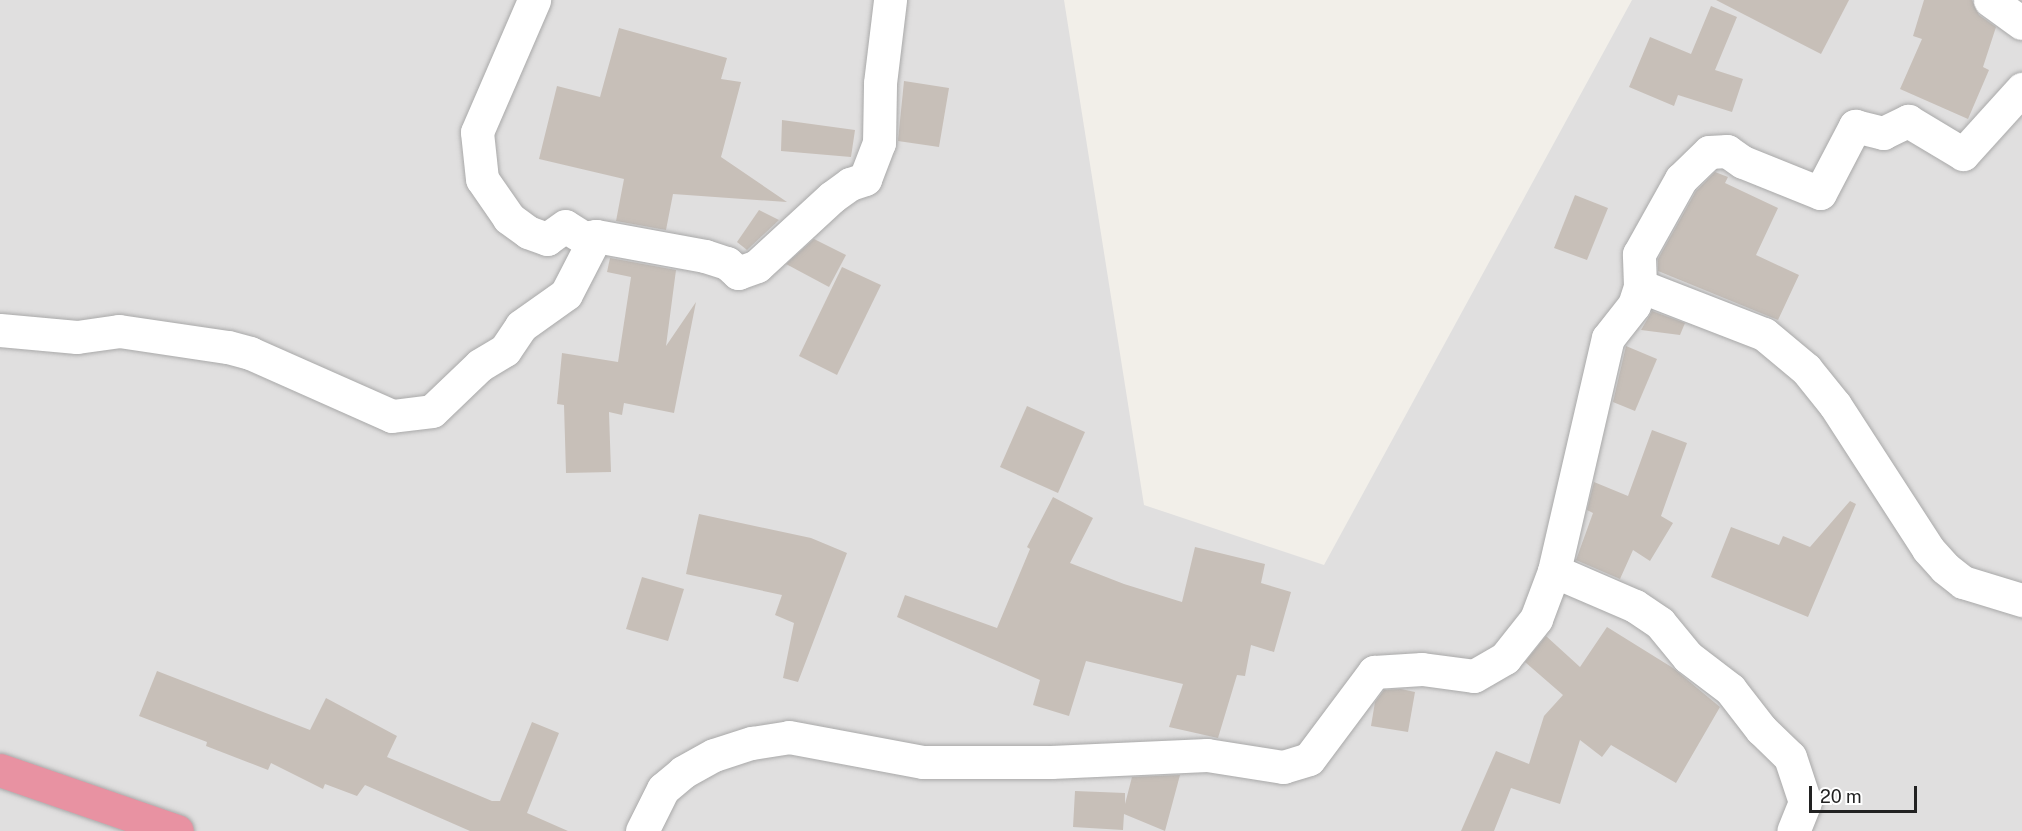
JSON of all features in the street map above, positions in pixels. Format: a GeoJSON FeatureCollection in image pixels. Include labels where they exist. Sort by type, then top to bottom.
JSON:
{"type":"FeatureCollection","features":[{"type":"Feature","properties":{"kind":"highway"},"geometry":{"type":"LineString","coordinates":[[0,770],[177,831]]}},
{"type":"Feature","properties":{"kind":"street"},"geometry":{"type":"LineString","coordinates":[[534,0],[477,132],[482,179],[509,218],[528,232],[547,239],[565,226],[584,238],[596,236],[705,255],[727,263],[738,273],[757,266],[832,197],[850,184],[865,179],[879,143],[880,83],[890,0]]}},
{"type":"Feature","properties":{"kind":"street"},"geometry":{"type":"LineString","coordinates":[[1990,0],[2022,23]]}},
{"type":"Feature","properties":{"kind":"street"},"geometry":{"type":"LineString","coordinates":[[642,831],[663,789],[683,772],[714,755],[752,743],[789,738],[923,762],[1051,762],[1207,755],[1283,767],[1309,759],[1374,672],[1422,669],[1474,676],[1505,658],[1536,619],[1554,571],[1608,338],[1634,305],[1640,286],[1639,254],[1681,179],[1708,152],[1727,151],[1743,162],[1820,193],[1855,126],[1883,133],[1908,122],[1963,154],[2022,89]]}},
{"type":"Feature","properties":{"kind":"street"},"geometry":{"type":"LineString","coordinates":[[0,330],[77,337],[119,331],[228,347],[268,361],[365,407],[392,416],[410,415],[432,411],[445,402],[480,364],[505,350],[521,326],[566,294],[596,236]]}},
{"type":"Feature","properties":{"kind":"street"},"geometry":{"type":"LineString","coordinates":[[1640,286],[1764,334],[1806,369],[1835,405],[1928,549],[1945,568],[1963,582],[2022,600]]}},
{"type":"Feature","properties":{"kind":"street"},"geometry":{"type":"LineString","coordinates":[[1554,571],[1635,606],[1660,623],[1688,657],[1730,689],[1761,729],[1790,757],[1805,802],[1793,831]]}},
{"type":"Feature","properties":{"kind":"shaded area"},"geometry":{"type":"Polygon","coordinates":[[[0,0],[1064,0],[1144,505],[1324,565],[1632,0],[2022,0],[2022,831],[0,831],[0,0]]]}},
{"type":"Feature","properties":{"kind":"building"},"geometry":{"type":"Polygon","coordinates":[[[1716,0],[1849,0],[1821,54],[1716,0]]]}},
{"type":"Feature","properties":{"kind":"building"},"geometry":{"type":"Polygon","coordinates":[[[1924,0],[1972,0],[1979,15],[1996,27],[1983,67],[1989,70],[1968,119],[1900,89],[1922,39],[1913,36],[1924,0]]]}},
{"type":"Feature","properties":{"kind":"building"},"geometry":{"type":"Polygon","coordinates":[[[1711,6],[1737,17],[1715,70],[1743,79],[1732,112],[1678,95],[1674,106],[1629,87],[1650,37],[1691,54],[1711,6]]]}},
{"type":"Feature","properties":{"kind":"building"},"geometry":{"type":"Polygon","coordinates":[[[619,28],[727,58],[721,79],[741,82],[721,157],[787,202],[673,194],[666,230],[616,221],[624,179],[539,159],[557,86],[600,97],[619,28]]]}},
{"type":"Feature","properties":{"kind":"building"},"geometry":{"type":"Polygon","coordinates":[[[904,81],[949,88],[939,147],[898,141],[904,81]]]}},
{"type":"Feature","properties":{"kind":"building"},"geometry":{"type":"Polygon","coordinates":[[[782,120],[855,130],[851,157],[781,151],[782,120]]]}},
{"type":"Feature","properties":{"kind":"building"},"geometry":{"type":"Polygon","coordinates":[[[1715,172],[1728,177],[1725,183],[1778,208],[1756,255],[1799,275],[1778,320],[1658,271],[1658,259],[1696,191],[1715,172]]]}},
{"type":"Feature","properties":{"kind":"building"},"geometry":{"type":"Polygon","coordinates":[[[1575,195],[1608,208],[1587,260],[1554,248],[1575,195]]]}},
{"type":"Feature","properties":{"kind":"building"},"geometry":{"type":"Polygon","coordinates":[[[759,210],[779,220],[747,250],[737,242],[759,210]]]}},
{"type":"Feature","properties":{"kind":"building"},"geometry":{"type":"Polygon","coordinates":[[[814,239],[846,255],[829,287],[786,264],[814,239]]]}},
{"type":"Feature","properties":{"kind":"building"},"geometry":{"type":"Polygon","coordinates":[[[610,258],[676,270],[666,346],[696,302],[674,413],[624,403],[622,415],[609,412],[611,472],[566,473],[564,405],[557,404],[562,353],[618,362],[631,277],[607,272],[610,258]]]}},
{"type":"Feature","properties":{"kind":"building"},"geometry":{"type":"Polygon","coordinates":[[[842,267],[881,285],[837,375],[799,356],[842,267]]]}},
{"type":"Feature","properties":{"kind":"building"},"geometry":{"type":"Polygon","coordinates":[[[1652,311],[1685,323],[1680,335],[1641,330],[1652,311]]]}},
{"type":"Feature","properties":{"kind":"building"},"geometry":{"type":"Polygon","coordinates":[[[1626,346],[1657,359],[1635,411],[1613,402],[1626,346]]]}},
{"type":"Feature","properties":{"kind":"building"},"geometry":{"type":"Polygon","coordinates":[[[1027,406],[1085,432],[1058,493],[1000,467],[1027,406]]]}},
{"type":"Feature","properties":{"kind":"building"},"geometry":{"type":"Polygon","coordinates":[[[1652,430],[1687,443],[1661,516],[1673,523],[1650,561],[1633,550],[1620,579],[1576,560],[1593,513],[1587,510],[1594,482],[1628,496],[1652,430]]]}},
{"type":"Feature","properties":{"kind":"building"},"geometry":{"type":"Polygon","coordinates":[[[1053,497],[1093,518],[1070,563],[1124,584],[1182,602],[1195,547],[1265,564],[1261,583],[1291,592],[1274,652],[1251,645],[1245,676],[1237,675],[1218,738],[1169,727],[1183,684],[1086,661],[1069,716],[1033,705],[1040,680],[897,617],[905,595],[997,628],[1030,549],[1027,547],[1053,497]]]}},
{"type":"Feature","properties":{"kind":"building"},"geometry":{"type":"Polygon","coordinates":[[[1850,501],[1856,504],[1808,617],[1711,577],[1731,527],[1779,545],[1783,536],[1810,547],[1850,501]]]}},
{"type":"Feature","properties":{"kind":"building"},"geometry":{"type":"Polygon","coordinates":[[[699,514],[811,538],[847,553],[798,682],[783,678],[794,623],[775,615],[782,595],[686,574],[699,514]]]}},
{"type":"Feature","properties":{"kind":"building"},"geometry":{"type":"Polygon","coordinates":[[[642,577],[684,589],[668,641],[626,629],[642,577]]]}},
{"type":"Feature","properties":{"kind":"building"},"geometry":{"type":"Polygon","coordinates":[[[1607,627],[1673,668],[1720,707],[1676,783],[1611,745],[1602,757],[1580,740],[1560,804],[1511,788],[1494,831],[1461,831],[1496,751],[1529,764],[1544,716],[1563,695],[1525,662],[1546,636],[1580,667],[1607,627]]]}},
{"type":"Feature","properties":{"kind":"building"},"geometry":{"type":"Polygon","coordinates":[[[157,671],[310,730],[326,698],[397,736],[387,757],[492,801],[500,801],[532,722],[559,733],[527,813],[568,831],[470,831],[365,785],[357,796],[325,784],[323,789],[271,763],[268,770],[206,746],[207,742],[139,716],[157,671]]]}},
{"type":"Feature","properties":{"kind":"building"},"geometry":{"type":"Polygon","coordinates":[[[1401,689],[1415,692],[1408,732],[1371,726],[1375,702],[1384,690],[1401,689]]]}},
{"type":"Feature","properties":{"kind":"building"},"geometry":{"type":"Polygon","coordinates":[[[1180,775],[1165,831],[1124,814],[1123,830],[1073,827],[1075,791],[1125,793],[1125,804],[1132,777],[1180,775]]]}}]}
